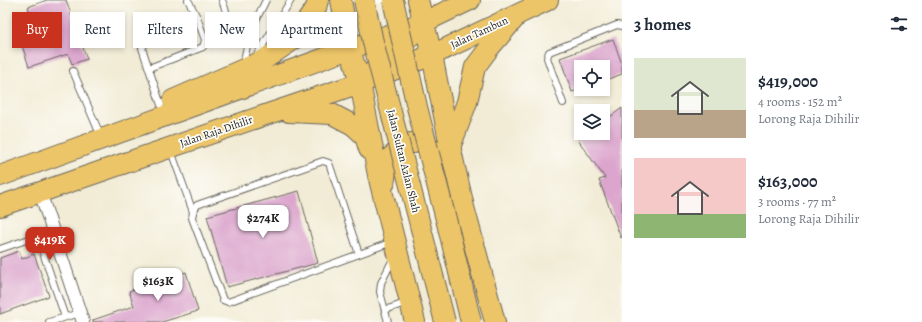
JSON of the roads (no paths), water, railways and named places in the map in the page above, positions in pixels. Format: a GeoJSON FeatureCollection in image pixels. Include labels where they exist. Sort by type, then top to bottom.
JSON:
{"type":"FeatureCollection","features":[{"type":"Feature","properties":{"kind":"main road"},"geometry":{"type":"LineString","coordinates":[[0,175],[262,61],[293,40],[316,8],[318,0]]}},
{"type":"Feature","properties":{"kind":"main road"},"geometry":{"type":"LineString","coordinates":[[341,0],[350,49],[360,83],[380,184],[415,322]]}},
{"type":"Feature","properties":{"kind":"main road","name":"Jalan Sultan Azlan Shah"},"geometry":{"type":"LineString","coordinates":[[364,0],[373,42],[445,322]]}},
{"type":"Feature","properties":{"kind":"main road"},"geometry":{"type":"LineString","coordinates":[[393,0],[471,322]]}},
{"type":"Feature","properties":{"kind":"main road"},"geometry":{"type":"LineString","coordinates":[[418,0],[432,55],[458,181],[494,322]]}},
{"type":"Feature","properties":{"kind":"main road"},"geometry":{"type":"LineString","coordinates":[[0,175],[424,22],[470,0]]}},
{"type":"Feature","properties":{"kind":"main road","name":"Jalan Tambun"},"geometry":{"type":"LineString","coordinates":[[432,55],[548,0]]}},
{"type":"Feature","properties":{"kind":"main road"},"geometry":{"type":"LineString","coordinates":[[450,146],[467,102],[475,67],[490,47],[520,14]]}},
{"type":"Feature","properties":{"kind":"main road"},"geometry":{"type":"LineString","coordinates":[[360,83],[392,55],[424,22]]}},
{"type":"Feature","properties":{"kind":"main road"},"geometry":{"type":"LineString","coordinates":[[350,49],[392,55],[432,55]]}},
{"type":"Feature","properties":{"kind":"main road","name":"Jalan Raja Dihilir"},"geometry":{"type":"LineString","coordinates":[[0,206],[360,83],[432,55]]}},
{"type":"Feature","properties":{"kind":"main road"},"geometry":{"type":"LineString","coordinates":[[271,113],[312,112],[332,114],[353,125],[364,136],[380,184]]}},
{"type":"Feature","properties":{"kind":"main road"},"geometry":{"type":"LineString","coordinates":[[380,184],[388,160],[405,144],[419,142],[439,154],[458,181]]}},
{"type":"Feature","properties":{"kind":"street"},"geometry":{"type":"LineString","coordinates":[[40,192],[81,317]]}},
{"type":"Feature","properties":{"kind":"lane"},"geometry":{"type":"LineString","coordinates":[[188,0],[194,12]]}},
{"type":"Feature","properties":{"kind":"lane"},"geometry":{"type":"LineString","coordinates":[[222,0],[226,12]]}},
{"type":"Feature","properties":{"kind":"lane"},"geometry":{"type":"LineString","coordinates":[[259,14],[266,0]]}},
{"type":"Feature","properties":{"kind":"lane"},"geometry":{"type":"LineString","coordinates":[[246,68],[290,0]]}},
{"type":"Feature","properties":{"kind":"lane"},"geometry":{"type":"LineString","coordinates":[[149,68],[203,47],[205,40],[197,17]]}},
{"type":"Feature","properties":{"kind":"lane"},"geometry":{"type":"LineString","coordinates":[[563,103],[547,58],[549,52],[617,25],[622,26]]}},
{"type":"Feature","properties":{"kind":"lane"},"geometry":{"type":"LineString","coordinates":[[142,48],[161,105]]}},
{"type":"Feature","properties":{"kind":"lane"},"geometry":{"type":"LineString","coordinates":[[246,68],[248,48]]}},
{"type":"Feature","properties":{"kind":"lane"},"geometry":{"type":"LineString","coordinates":[[74,71],[99,132]]}},
{"type":"Feature","properties":{"kind":"lane"},"geometry":{"type":"LineString","coordinates":[[169,148],[192,212],[192,218],[223,300],[228,302],[359,254],[396,245]]}},
{"type":"Feature","properties":{"kind":"lane"},"geometry":{"type":"LineString","coordinates":[[192,212],[197,205],[323,161],[329,163],[359,254]]}},
{"type":"Feature","properties":{"kind":"lane"},"geometry":{"type":"LineString","coordinates":[[0,249],[29,239],[35,240],[41,247],[65,317]]}},
{"type":"Feature","properties":{"kind":"lane"},"geometry":{"type":"LineString","coordinates":[[388,322],[380,292],[396,245]]}},
{"type":"Feature","properties":{"kind":"lane"},"geometry":{"type":"LineString","coordinates":[[385,310],[410,302]]}},
{"type":"Feature","properties":{"kind":"lane"},"geometry":{"type":"LineString","coordinates":[[53,321],[65,317],[81,317]]}}]}
